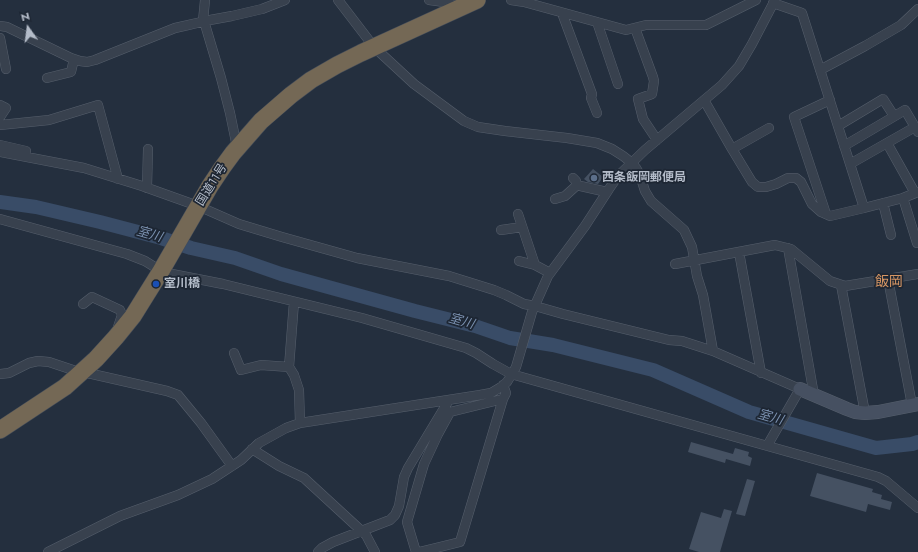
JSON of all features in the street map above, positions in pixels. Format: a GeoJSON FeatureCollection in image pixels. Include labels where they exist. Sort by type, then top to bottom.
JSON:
{"type":"FeatureCollection","features":[{"type":"Feature","properties":{"kind":"highway","name":"国道11号"},"geometry":{"type":"LineString","coordinates":[[0,430],[65,387],[96,359],[119,333],[133,316],[214,180],[237,147],[261,121],[311,80],[337,65],[477,0]]}},
{"type":"Feature","properties":{"kind":"street"},"geometry":{"type":"LineString","coordinates":[[204,0],[204,21],[221,78],[237,147]]}},
{"type":"Feature","properties":{"kind":"street"},"geometry":{"type":"LineString","coordinates":[[0,26],[7,27],[74,59],[87,62],[175,28],[262,9],[285,0]]}},
{"type":"Feature","properties":{"kind":"street"},"geometry":{"type":"LineString","coordinates":[[338,0],[374,47],[414,84],[464,121],[478,127],[597,143],[612,149],[632,163],[640,175],[651,201],[684,230],[692,247],[697,276],[703,295],[713,352]]}},
{"type":"Feature","properties":{"kind":"street"},"geometry":{"type":"LineString","coordinates":[[429,0],[444,2],[461,7]]}},
{"type":"Feature","properties":{"kind":"street"},"geometry":{"type":"LineString","coordinates":[[512,0],[626,30],[646,25],[706,25],[756,0]]}},
{"type":"Feature","properties":{"kind":"street"},"geometry":{"type":"LineString","coordinates":[[48,552],[120,516],[178,495],[212,479],[241,460],[259,443],[286,428],[300,423],[491,393],[507,382],[514,371],[533,309],[550,273],[585,226],[618,176],[657,140],[722,85],[738,66],[752,44],[774,1],[802,13],[864,208]]}},
{"type":"Feature","properties":{"kind":"street"},"geometry":{"type":"LineString","coordinates":[[820,70],[901,25],[918,9]]}},
{"type":"Feature","properties":{"kind":"street"},"geometry":{"type":"LineString","coordinates":[[562,13],[592,94],[591,98],[597,113]]}},
{"type":"Feature","properties":{"kind":"street"},"geometry":{"type":"LineString","coordinates":[[597,22],[618,84]]}},
{"type":"Feature","properties":{"kind":"street"},"geometry":{"type":"LineString","coordinates":[[635,28],[654,81],[652,94],[638,99],[643,119],[657,140]]}},
{"type":"Feature","properties":{"kind":"street"},"geometry":{"type":"LineString","coordinates":[[0,38],[6,69]]}},
{"type":"Feature","properties":{"kind":"street"},"geometry":{"type":"LineString","coordinates":[[47,78],[71,72],[74,59]]}},
{"type":"Feature","properties":{"kind":"street"},"geometry":{"type":"LineString","coordinates":[[838,126],[883,99],[894,116]]}},
{"type":"Feature","properties":{"kind":"street"},"geometry":{"type":"LineString","coordinates":[[704,100],[752,182],[758,187],[766,187],[788,178],[796,178],[801,182],[812,204],[821,212],[830,216],[903,198],[916,193],[888,143]]}},
{"type":"Feature","properties":{"kind":"street"},"geometry":{"type":"LineString","coordinates":[[826,214],[794,117],[830,100]]}},
{"type":"Feature","properties":{"kind":"street"},"geometry":{"type":"LineString","coordinates":[[0,105],[6,108],[0,117]]}},
{"type":"Feature","properties":{"kind":"street"},"geometry":{"type":"LineString","coordinates":[[0,125],[49,120],[98,105],[118,176]]}},
{"type":"Feature","properties":{"kind":"street"},"geometry":{"type":"LineString","coordinates":[[844,146],[905,110],[917,129],[850,164]]}},
{"type":"Feature","properties":{"kind":"street"},"geometry":{"type":"LineString","coordinates":[[732,149],[769,128]]}},
{"type":"Feature","properties":{"kind":"street"},"geometry":{"type":"LineString","coordinates":[[0,145],[99,167],[147,188],[238,224],[282,237],[357,258],[449,276],[494,290],[533,309],[563,314],[669,340],[682,341],[713,352],[762,373],[798,393],[814,395],[856,412],[878,412],[915,405],[888,279]]}},
{"type":"Feature","properties":{"kind":"street"},"geometry":{"type":"LineString","coordinates":[[147,188],[148,149]]}},
{"type":"Feature","properties":{"kind":"street"},"geometry":{"type":"LineString","coordinates":[[0,152],[118,176]]}},
{"type":"Feature","properties":{"kind":"street"},"geometry":{"type":"LineString","coordinates":[[555,199],[565,196],[575,187],[574,181],[607,192]]}},
{"type":"Feature","properties":{"kind":"street"},"geometry":{"type":"LineString","coordinates":[[903,198],[918,243]]}},
{"type":"Feature","properties":{"kind":"street"},"geometry":{"type":"LineString","coordinates":[[883,203],[891,235]]}},
{"type":"Feature","properties":{"kind":"street"},"geometry":{"type":"LineString","coordinates":[[518,214],[535,265]]}},
{"type":"Feature","properties":{"kind":"street"},"geometry":{"type":"LineString","coordinates":[[0,219],[127,254],[162,268],[172,274],[223,284],[362,318],[466,348],[476,352],[493,364],[514,371],[770,442],[878,477],[886,481],[918,508]]}},
{"type":"Feature","properties":{"kind":"street"},"geometry":{"type":"LineString","coordinates":[[500,230],[522,227]]}},
{"type":"Feature","properties":{"kind":"street"},"geometry":{"type":"LineString","coordinates":[[675,264],[775,245],[791,249],[830,281],[845,286],[918,274]]}},
{"type":"Feature","properties":{"kind":"street"},"geometry":{"type":"LineString","coordinates":[[788,248],[814,395]]}},
{"type":"Feature","properties":{"kind":"street"},"geometry":{"type":"LineString","coordinates":[[739,252],[762,373]]}},
{"type":"Feature","properties":{"kind":"street"},"geometry":{"type":"LineString","coordinates":[[519,261],[535,265],[550,273]]}},
{"type":"Feature","properties":{"kind":"street"},"geometry":{"type":"LineString","coordinates":[[841,285],[865,413]]}},
{"type":"Feature","properties":{"kind":"street"},"geometry":{"type":"LineString","coordinates":[[83,304],[92,297],[120,310],[122,315],[118,327],[119,333]]}},
{"type":"Feature","properties":{"kind":"street"},"geometry":{"type":"LineString","coordinates":[[294,302],[289,367],[294,375],[298,390],[300,423]]}},
{"type":"Feature","properties":{"kind":"street"},"geometry":{"type":"LineString","coordinates":[[234,353],[241,370],[260,365],[289,367]]}},
{"type":"Feature","properties":{"kind":"street"},"geometry":{"type":"LineString","coordinates":[[0,374],[9,373],[29,363],[38,361],[49,362],[82,373],[167,391],[178,395],[201,423],[232,466]]}},
{"type":"Feature","properties":{"kind":"street"},"geometry":{"type":"LineString","coordinates":[[503,385],[506,393],[460,542],[418,552],[407,522],[424,464],[450,412],[503,399]]}},
{"type":"Feature","properties":{"kind":"street"},"geometry":{"type":"LineString","coordinates":[[770,442],[798,393]]}},
{"type":"Feature","properties":{"kind":"street"},"geometry":{"type":"LineString","coordinates":[[318,552],[333,542],[390,520],[395,515],[399,506],[404,477],[408,468],[449,400]]}},
{"type":"Feature","properties":{"kind":"street"},"geometry":{"type":"LineString","coordinates":[[252,449],[279,466],[304,478],[366,535],[375,552]]}},
{"type":"Feature","properties":{"kind":"building"},"geometry":{"type":"Polygon","coordinates":[[[593,169],[603,177],[598,184],[588,182],[584,179],[593,169]]]}},
{"type":"Feature","properties":{"kind":"building"},"geometry":{"type":"Polygon","coordinates":[[[691,442],[733,454],[735,448],[749,452],[748,456],[752,458],[750,466],[726,459],[725,463],[688,452],[691,442]]]}},
{"type":"Feature","properties":{"kind":"building"},"geometry":{"type":"Polygon","coordinates":[[[817,473],[873,489],[872,492],[882,495],[881,499],[892,502],[890,510],[868,504],[866,512],[810,496],[817,473]]]}},
{"type":"Feature","properties":{"kind":"building"},"geometry":{"type":"Polygon","coordinates":[[[747,479],[755,481],[745,516],[736,514],[747,479]]]}},
{"type":"Feature","properties":{"kind":"building"},"geometry":{"type":"Polygon","coordinates":[[[724,509],[732,511],[720,552],[699,552],[689,549],[701,512],[721,518],[724,509]]]}},
{"type":"Feature","properties":{"kind":"waterway","name":"室川"},"geometry":{"type":"LineString","coordinates":[[0,202],[36,207],[100,222],[161,238],[191,248],[235,258],[281,274],[475,326],[510,338],[553,345],[653,370],[749,412],[876,448],[918,442]]}},
{"type":"Feature","properties":{"kind":"place","name":"西条飯岡郵便局"},"geometry":{"type":"Point","coordinates":[594,178]}},
{"type":"Feature","properties":{"kind":"place","name":"室川橋"},"geometry":{"type":"Point","coordinates":[156,284]}},
{"type":"Feature","properties":{"kind":"district","name":"飯岡"},"geometry":{"type":"Point","coordinates":[889,283]}}]}
